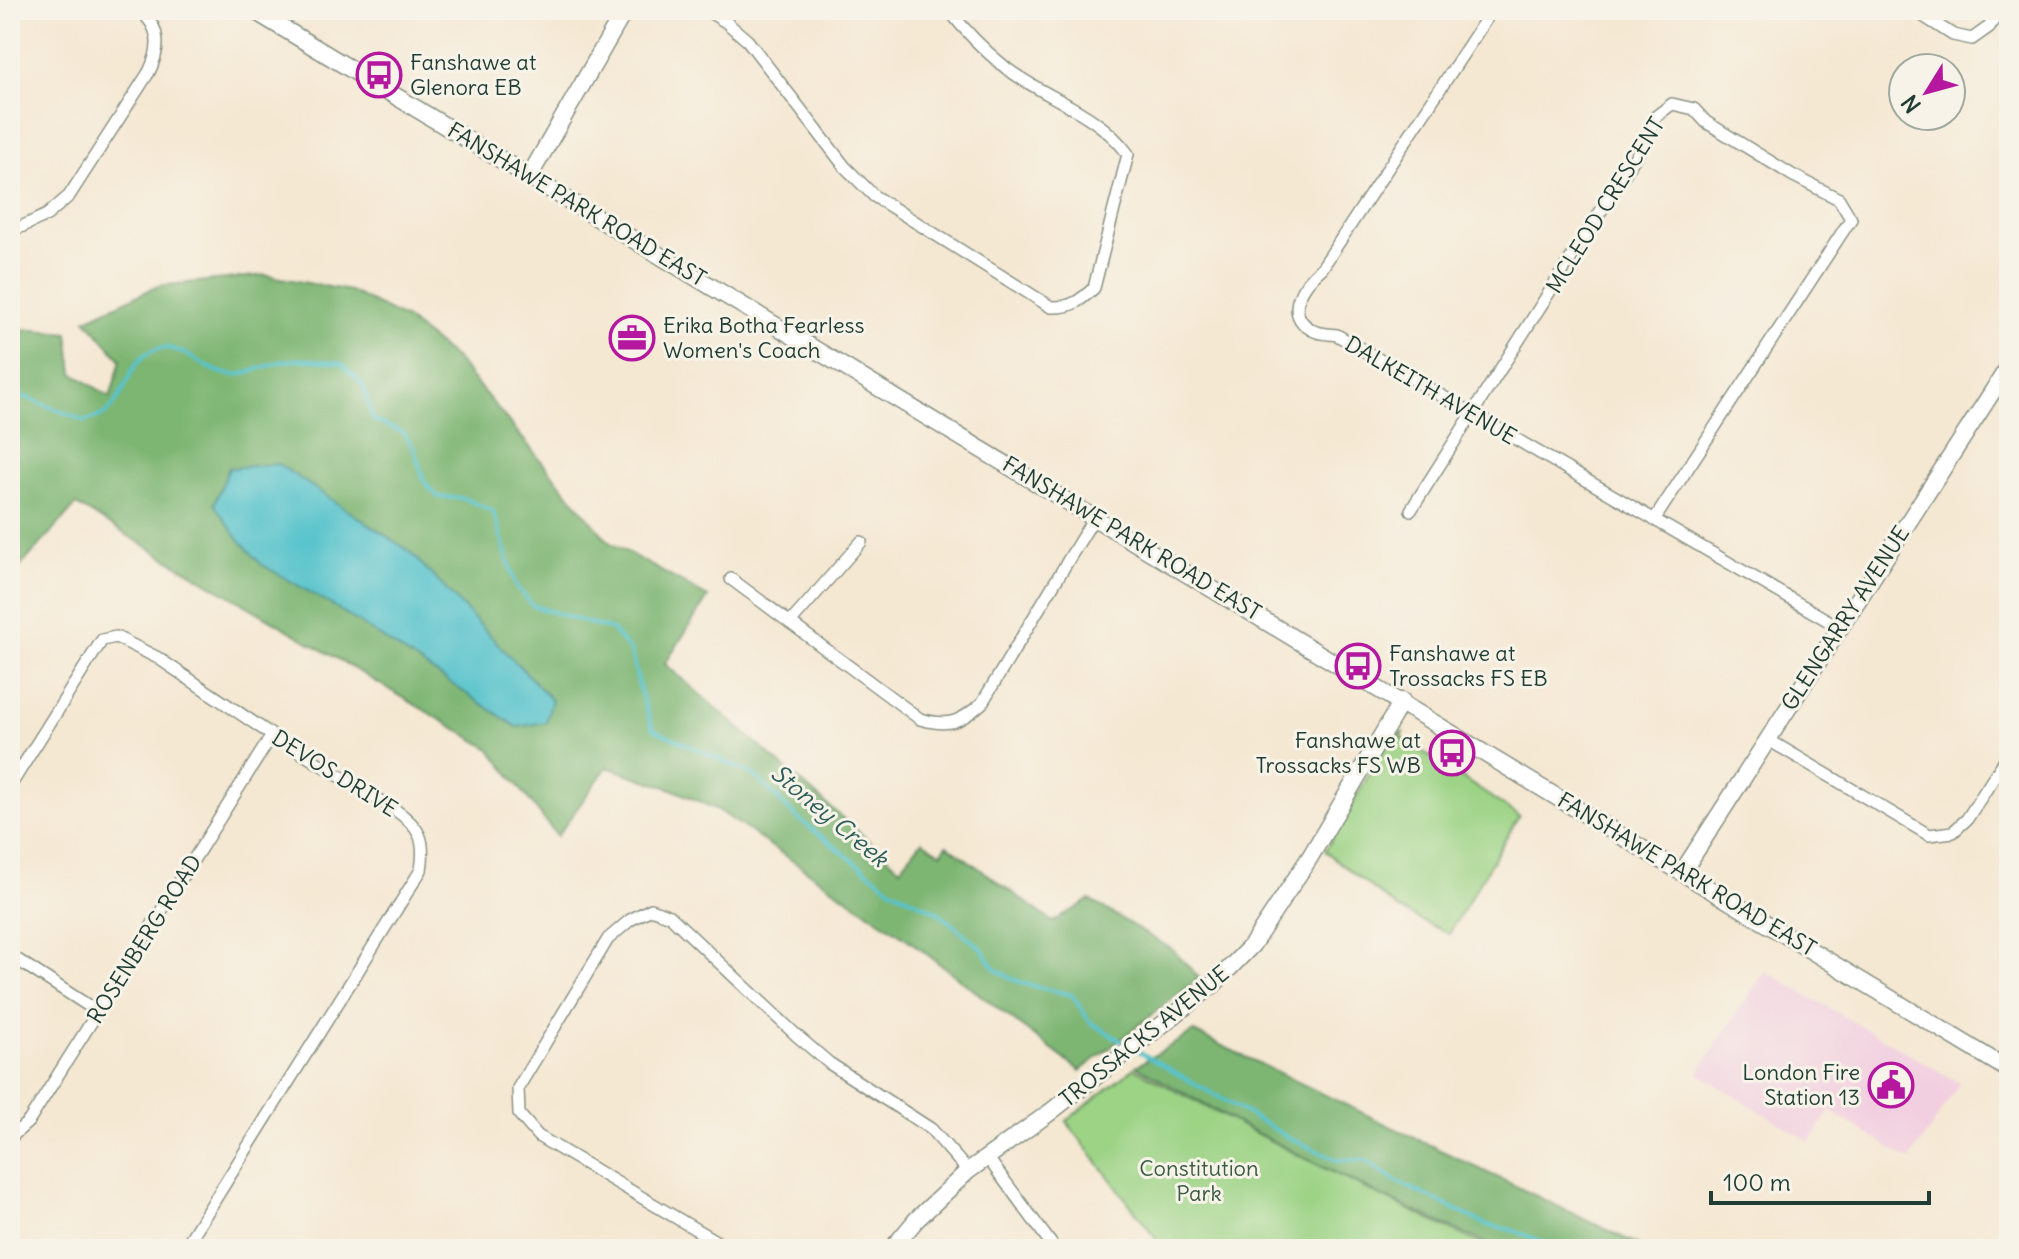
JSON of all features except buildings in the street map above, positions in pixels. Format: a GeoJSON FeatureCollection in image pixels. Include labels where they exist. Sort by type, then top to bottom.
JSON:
{"type":"FeatureCollection","features":[{"type":"Feature","properties":{"kind":"main road","name":"FANSHAWE PARK ROAD EAST"},"geometry":{"type":"LineString","coordinates":[[253,10],[2009,1070]]}},
{"type":"Feature","properties":{"kind":"main road"},"geometry":{"type":"LineString","coordinates":[[530,175],[625,10]]}},
{"type":"Feature","properties":{"kind":"main road","name":"GLENGARRY AVENUE"},"geometry":{"type":"LineString","coordinates":[[1683,871],[2009,366]]}},
{"type":"Feature","properties":{"kind":"main road","name":"TROSSACKS AVENUE"},"geometry":{"type":"LineString","coordinates":[[892,1249],[916,1220],[968,1171],[1213,985],[1252,945],[1302,869],[1402,701]]}},
{"type":"Feature","properties":{"kind":"street"},"geometry":{"type":"LineString","coordinates":[[10,232],[47,215],[69,196],[149,72],[158,50],[158,38],[154,27],[139,10]]}},
{"type":"Feature","properties":{"kind":"street"},"geometry":{"type":"LineString","coordinates":[[706,10],[748,41],[845,167],[874,196],[1051,307],[1077,304],[1094,288],[1128,154],[1115,136],[1100,125],[1007,69],[949,10]]}},
{"type":"Feature","properties":{"kind":"street","name":"DALKEITH AVENUE"},"geometry":{"type":"LineString","coordinates":[[1492,10],[1322,268],[1305,283],[1297,298],[1300,318],[1312,330],[1337,335],[1839,627]]}},
{"type":"Feature","properties":{"kind":"street"},"geometry":{"type":"LineString","coordinates":[[1914,10],[1953,35],[1972,39],[1989,27],[2000,10]]}},
{"type":"Feature","properties":{"kind":"street","name":"MCLEOD CRESCENT"},"geometry":{"type":"LineString","coordinates":[[1411,510],[1646,140],[1655,117],[1672,104],[1694,109],[1706,122],[1792,175],[1839,199],[1851,219],[1654,520]]}},
{"type":"Feature","properties":{"kind":"street"},"geometry":{"type":"LineString","coordinates":[[731,579],[920,719],[941,725],[966,718],[982,703],[1095,516]]}},
{"type":"Feature","properties":{"kind":"street"},"geometry":{"type":"LineString","coordinates":[[790,623],[861,542]]}},
{"type":"Feature","properties":{"kind":"street","name":"DEVOS DRIVE"},"geometry":{"type":"LineString","coordinates":[[10,786],[85,665],[107,637],[130,643],[158,658],[272,735],[407,818],[418,831],[424,850],[421,870],[184,1249]]}},
{"type":"Feature","properties":{"kind":"street","name":"ROSENBERG ROAD"},"geometry":{"type":"LineString","coordinates":[[10,1138],[29,1121],[272,735]]}},
{"type":"Feature","properties":{"kind":"street"},"geometry":{"type":"LineString","coordinates":[[1767,739],[1929,835],[1953,832],[1967,819],[2009,754]]}},
{"type":"Feature","properties":{"kind":"street"},"geometry":{"type":"LineString","coordinates":[[729,1249],[538,1136],[519,1114],[518,1088],[608,939],[630,920],[651,909],[670,916],[829,1063],[931,1129],[968,1171]]}},
{"type":"Feature","properties":{"kind":"street"},"geometry":{"type":"LineString","coordinates":[[10,955],[98,1012]]}},
{"type":"Feature","properties":{"kind":"street"},"geometry":{"type":"LineString","coordinates":[[987,1157],[1055,1249]]}},
{"type":"Feature","properties":{"kind":"shaded area"},"geometry":{"type":"Polygon","coordinates":[[[1765,971],[1960,1083],[1910,1160],[1830,1111],[1810,1142],[1698,1073],[1765,971]]]}},
{"type":"Feature","properties":{"kind":"green space"},"geometry":{"type":"Polygon","coordinates":[[[265,275],[350,291],[406,319],[456,359],[609,542],[708,597],[665,664],[900,868],[922,841],[941,853],[947,845],[1053,922],[1090,900],[1173,950],[1199,978],[1080,1071],[907,939],[718,810],[672,789],[607,767],[557,836],[490,749],[76,505],[10,578],[10,328],[68,333],[73,373],[110,397],[121,360],[86,319],[158,286],[265,275]],[[261,564],[546,722],[551,700],[511,660],[261,564]]]}},
{"type":"Feature","properties":{"kind":"green space"},"geometry":{"type":"Polygon","coordinates":[[[1403,732],[1401,737],[1519,816],[1449,934],[1400,910],[1325,851],[1391,736],[1403,732]]]}},
{"type":"Feature","properties":{"kind":"green space"},"geometry":{"type":"Polygon","coordinates":[[[1194,1032],[1647,1249],[1499,1249],[1379,1195],[1243,1126],[1136,1066],[1194,1032]]]}},
{"type":"Feature","properties":{"kind":"green space","name":"Constitution Park"},"geometry":{"type":"Polygon","coordinates":[[[1134,1068],[1311,1162],[1492,1249],[1158,1249],[1155,1237],[1066,1121],[1134,1068]]]}},
{"type":"Feature","properties":{"kind":"water"},"geometry":{"type":"Polygon","coordinates":[[[278,464],[409,551],[552,700],[546,722],[517,727],[335,607],[261,564],[214,504],[229,468],[278,464]]]}},
{"type":"Feature","properties":{"kind":"waterway","name":"Stoney Creek"},"geometry":{"type":"LineString","coordinates":[[10,391],[85,421],[107,412],[120,396],[138,361],[154,350],[172,349],[217,371],[235,375],[293,360],[341,363],[363,385],[373,420],[404,433],[414,449],[425,483],[438,497],[463,498],[493,511],[516,586],[533,606],[612,630],[631,652],[653,729],[754,775],[796,817],[855,862],[893,890],[939,913],[982,949],[996,970],[1021,983],[1072,995],[1090,1022],[1129,1046]]}},
{"type":"Feature","properties":{"kind":"waterway","name":"Stoney Creek"},"geometry":{"type":"LineString","coordinates":[[1136,1050],[1290,1138],[1337,1160],[1365,1160],[1394,1180],[1487,1225],[1512,1230],[1554,1249]]}},
{"type":"Feature","properties":{"kind":"place","name":"Fanshawe at Glenora EB"},"geometry":{"type":"Point","coordinates":[379,75]}},
{"type":"Feature","properties":{"kind":"place","name":"Erika Botha Fearless Women's Coach"},"geometry":{"type":"Point","coordinates":[632,338]}},
{"type":"Feature","properties":{"kind":"place","name":"Fanshawe at Trossacks FS EB"},"geometry":{"type":"Point","coordinates":[1358,666]}},
{"type":"Feature","properties":{"kind":"place","name":"Fanshawe at Trossacks FS WB"},"geometry":{"type":"Point","coordinates":[1452,753]}},
{"type":"Feature","properties":{"kind":"place","name":"London Fire Station 13"},"geometry":{"type":"Point","coordinates":[1891,1085]}}]}
